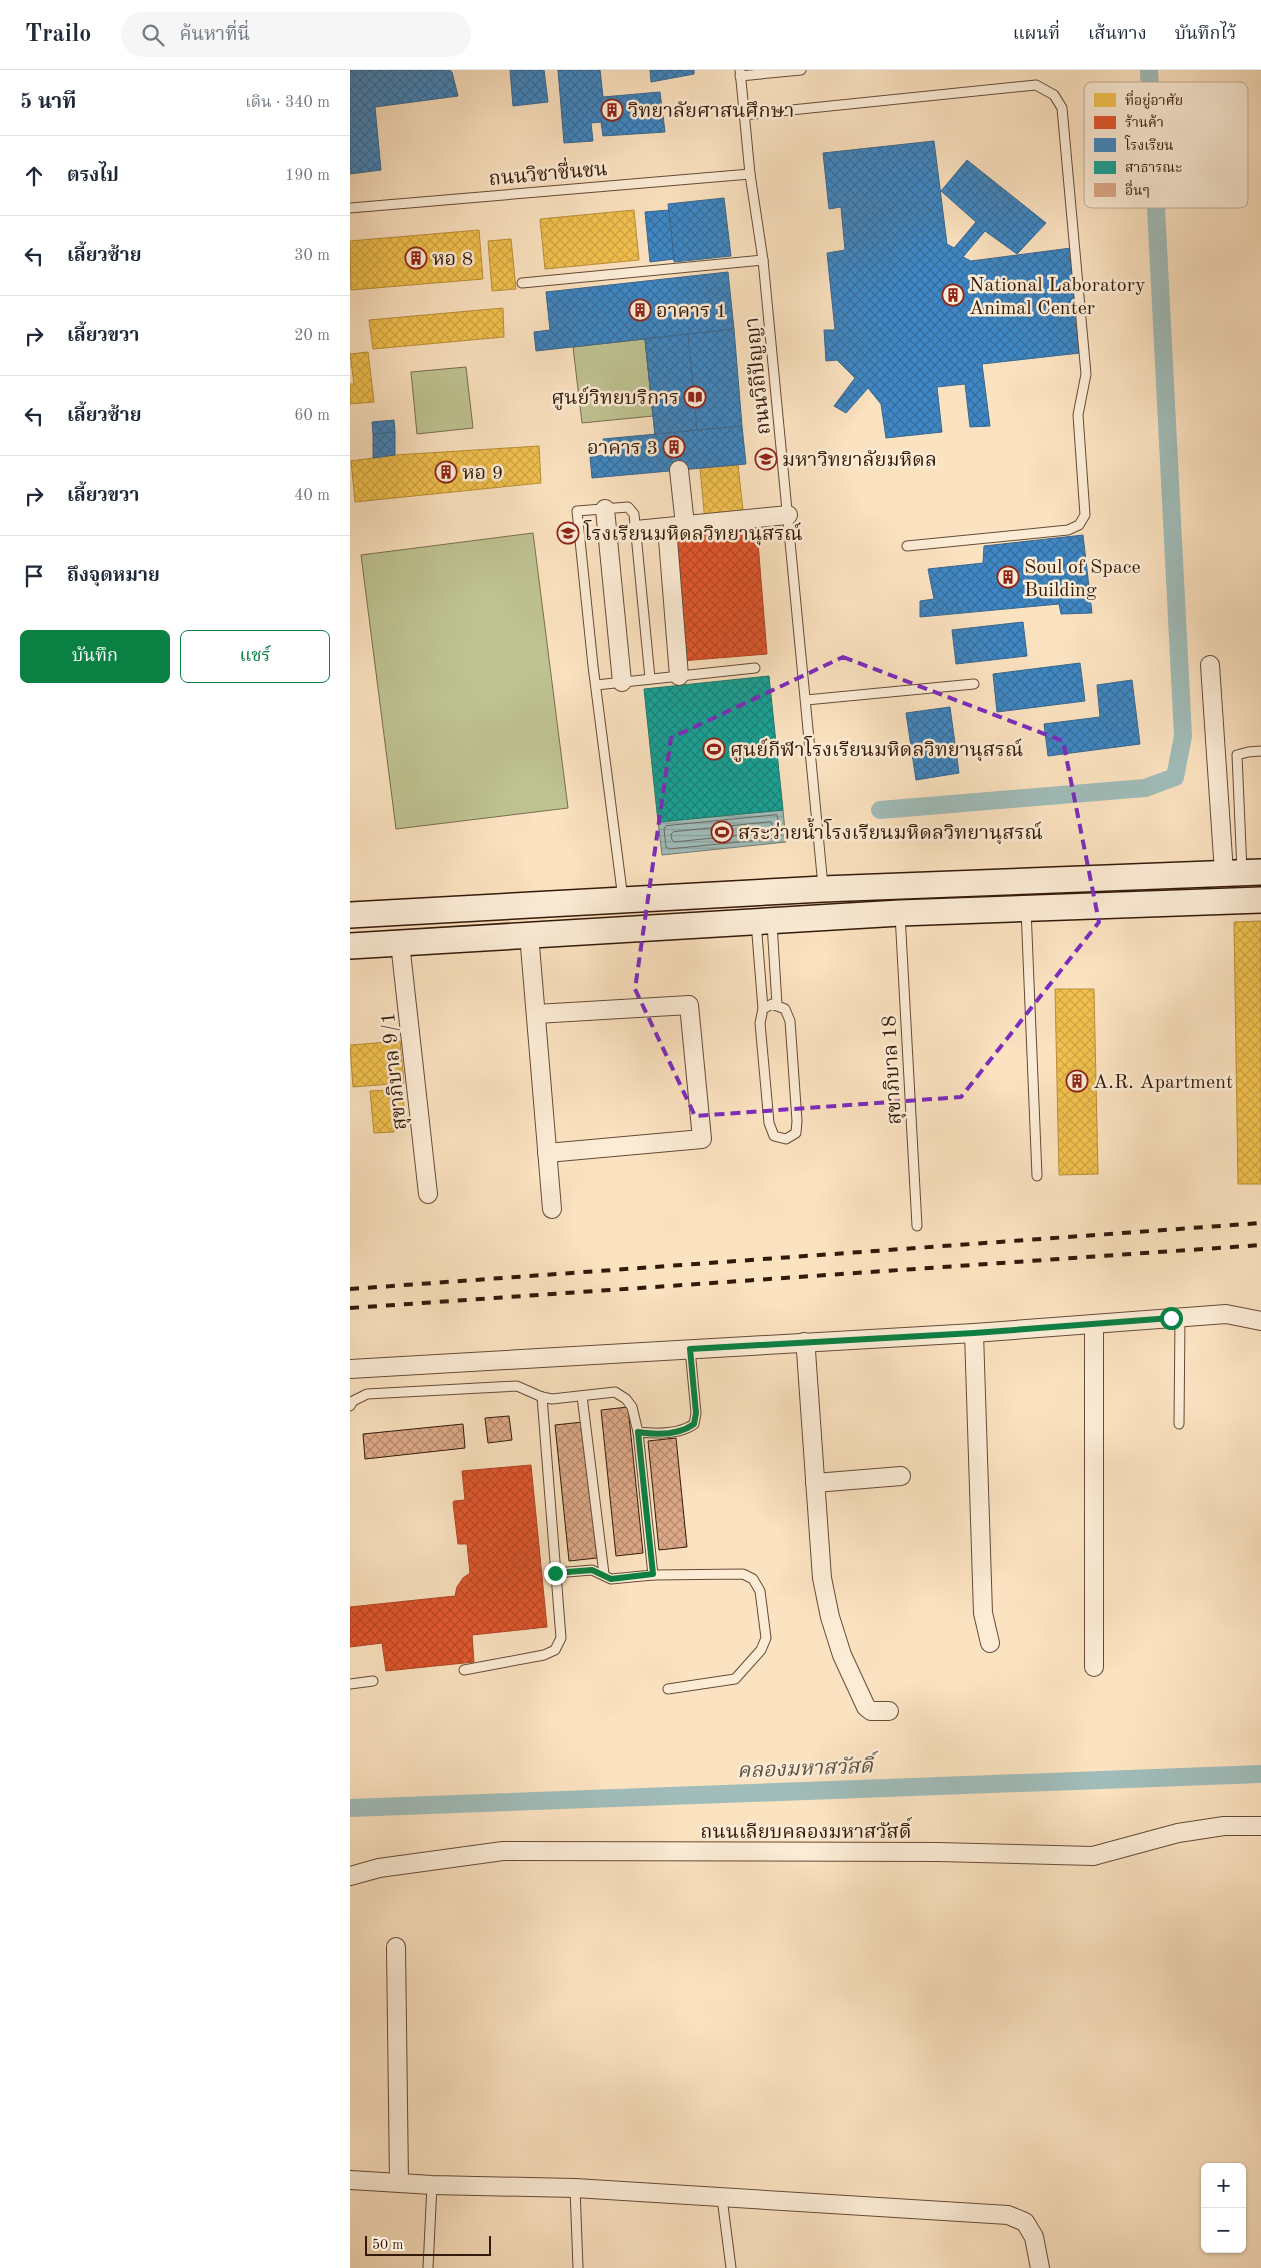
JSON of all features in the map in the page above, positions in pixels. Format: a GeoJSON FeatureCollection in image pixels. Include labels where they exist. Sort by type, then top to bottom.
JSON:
{"type":"FeatureCollection","features":[{"type":"Feature","properties":{"kind":"main road"},"geometry":{"type":"LineString","coordinates":[[350,915],[823,889],[1242,872]]}},
{"type":"Feature","properties":{"kind":"main road"},"geometry":{"type":"LineString","coordinates":[[350,946],[900,913],[1261,900]]}},
{"type":"Feature","properties":{"kind":"street"},"geometry":{"type":"LineString","coordinates":[[679,470],[685,525]]}},
{"type":"Feature","properties":{"kind":"street"},"geometry":{"type":"LineString","coordinates":[[605,509],[622,682]]}},
{"type":"Feature","properties":{"kind":"street"},"geometry":{"type":"LineString","coordinates":[[636,530],[788,515]]}},
{"type":"Feature","properties":{"kind":"street"},"geometry":{"type":"LineString","coordinates":[[667,527],[679,676]]}},
{"type":"Feature","properties":{"kind":"street"},"geometry":{"type":"LineString","coordinates":[[1210,665],[1242,872]]}},
{"type":"Feature","properties":{"kind":"street"},"geometry":{"type":"LineString","coordinates":[[529,934],[552,1209]]}},
{"type":"Feature","properties":{"kind":"street","name":"สุขาภิบาล 9/1"},"geometry":{"type":"LineString","coordinates":[[400,943],[428,1194]]}},
{"type":"Feature","properties":{"kind":"street"},"geometry":{"type":"LineString","coordinates":[[536,1014],[689,1004],[702,1139],[547,1153]]}},
{"type":"Feature","properties":{"kind":"street"},"geometry":{"type":"LineString","coordinates":[[350,1369],[974,1333],[1226,1314],[1261,1321]]}},
{"type":"Feature","properties":{"kind":"street"},"geometry":{"type":"LineString","coordinates":[[1094,1324],[1094,1667]]}},
{"type":"Feature","properties":{"kind":"street"},"geometry":{"type":"LineString","coordinates":[[974,1333],[983,1613],[990,1643]]}},
{"type":"Feature","properties":{"kind":"street"},"geometry":{"type":"LineString","coordinates":[[804,1342],[822,1578],[830,1617],[842,1655],[866,1707],[871,1711],[889,1711]]}},
{"type":"Feature","properties":{"kind":"street"},"geometry":{"type":"LineString","coordinates":[[815,1483],[901,1476]]}},
{"type":"Feature","properties":{"kind":"street","name":"ถนนเลียบคลองมหาสวัสดิ์"},"geometry":{"type":"LineString","coordinates":[[350,1876],[379,1868],[502,1851],[938,1852],[1093,1856],[1178,1833],[1224,1826],[1261,1826]]}},
{"type":"Feature","properties":{"kind":"street"},"geometry":{"type":"LineString","coordinates":[[396,1947],[399,2182]]}},
{"type":"Feature","properties":{"kind":"street"},"geometry":{"type":"LineString","coordinates":[[350,2180],[432,2185],[574,2188],[1008,2215],[1025,2222],[1034,2237],[1040,2268]]}},
{"type":"Feature","properties":{"kind":"lane"},"geometry":{"type":"LineString","coordinates":[[740,73],[801,70]]}},
{"type":"Feature","properties":{"kind":"lane","name":"ถนนวิถีปัญญา"},"geometry":{"type":"LineString","coordinates":[[740,73],[750,174],[763,260],[823,889]]}},
{"type":"Feature","properties":{"kind":"lane"},"geometry":{"type":"LineString","coordinates":[[743,115],[1036,85],[1054,95],[1062,108],[1086,374],[1078,415],[1085,515],[1079,525],[1068,530],[907,546]]}},
{"type":"Feature","properties":{"kind":"lane","name":"ถนนวิชาชื่นชน"},"geometry":{"type":"LineString","coordinates":[[350,208],[750,174]]}},
{"type":"Feature","properties":{"kind":"lane"},"geometry":{"type":"LineString","coordinates":[[522,283],[763,260]]}},
{"type":"Feature","properties":{"kind":"lane"},"geometry":{"type":"LineString","coordinates":[[623,899],[596,685],[577,511],[628,507],[631,508],[634,514],[650,678]]}},
{"type":"Feature","properties":{"kind":"lane"},"geometry":{"type":"LineString","coordinates":[[596,685],[755,668]]}},
{"type":"Feature","properties":{"kind":"lane"},"geometry":{"type":"LineString","coordinates":[[806,700],[974,684]]}},
{"type":"Feature","properties":{"kind":"lane"},"geometry":{"type":"LineString","coordinates":[[1242,872],[1238,755],[1261,751]]}},
{"type":"Feature","properties":{"kind":"lane"},"geometry":{"type":"LineString","coordinates":[[1026,908],[1038,1176]]}},
{"type":"Feature","properties":{"kind":"lane","name":"สุขาภิบาล 18"},"geometry":{"type":"LineString","coordinates":[[900,913],[917,1226]]}},
{"type":"Feature","properties":{"kind":"lane"},"geometry":{"type":"LineString","coordinates":[[764,921],[777,1005]]}},
{"type":"Feature","properties":{"kind":"lane"},"geometry":{"type":"LineString","coordinates":[[763,1009],[772,1004],[777,1005],[785,1009],[790,1020],[797,1121],[796,1133],[786,1138],[774,1136],[769,1123],[760,1023],[763,1009],[764,921]]}},
{"type":"Feature","properties":{"kind":"lane"},"geometry":{"type":"LineString","coordinates":[[1180,1318],[1180,1424]]}},
{"type":"Feature","properties":{"kind":"lane"},"geometry":{"type":"LineString","coordinates":[[638,1432],[650,1434],[684,1431],[694,1424],[696,1413],[690,1349]]}},
{"type":"Feature","properties":{"kind":"lane"},"geometry":{"type":"LineString","coordinates":[[350,1406],[353,1401],[367,1394],[517,1386],[542,1397],[552,1399],[615,1392],[626,1398],[632,1407],[638,1432],[653,1574]]}},
{"type":"Feature","properties":{"kind":"lane"},"geometry":{"type":"LineString","coordinates":[[582,1396],[604,1574]]}},
{"type":"Feature","properties":{"kind":"lane"},"geometry":{"type":"LineString","coordinates":[[464,1670],[544,1655],[555,1650],[561,1638],[542,1397]]}},
{"type":"Feature","properties":{"kind":"lane"},"geometry":{"type":"LineString","coordinates":[[555,1573],[592,1570],[604,1574],[611,1579],[653,1574],[743,1574],[753,1579],[760,1591],[762,1600],[766,1638],[761,1650],[735,1679],[668,1689]]}},
{"type":"Feature","properties":{"kind":"lane"},"geometry":{"type":"LineString","coordinates":[[350,1684],[372,1681]]}},
{"type":"Feature","properties":{"kind":"lane"},"geometry":{"type":"LineString","coordinates":[[428,2268],[432,2185]]}},
{"type":"Feature","properties":{"kind":"lane"},"geometry":{"type":"LineString","coordinates":[[574,2188],[578,2268]]}},
{"type":"Feature","properties":{"kind":"lane"},"geometry":{"type":"LineString","coordinates":[[722,2198],[731,2268]]}},
{"type":"Feature","properties":{"kind":"highlighted area"},"geometry":{"type":"Polygon","coordinates":[[[843,657],[1063,741],[1099,922],[961,1097],[695,1116],[635,989],[671,738],[843,657]]]}},
{"type":"Feature","properties":{"kind":"green space"},"geometry":{"type":"Polygon","coordinates":[[[645,339],[653,416],[582,423],[573,347],[645,339]]]}},
{"type":"Feature","properties":{"kind":"green space"},"geometry":{"type":"Polygon","coordinates":[[[466,367],[473,428],[417,434],[411,372],[466,367]]]}},
{"type":"Feature","properties":{"kind":"green space"},"geometry":{"type":"Polygon","coordinates":[[[533,533],[568,808],[396,829],[361,555],[533,533]]]}},
{"type":"Feature","properties":{"kind":"water","name":"สระว่ายน้ำโรงเรียนมหิดลวิทยานุสรณ์"},"geometry":{"type":"Polygon","coordinates":[[[783,810],[786,842],[662,855],[658,822],[783,810]]]}},
{"type":"Feature","properties":{"kind":"building: ที่อยู่อาศัย"},"geometry":{"type":"Polygon","coordinates":[[[634,210],[639,260],[545,269],[540,219],[634,210]]]}},
{"type":"Feature","properties":{"kind":"building: ที่อยู่อาศัย","name":"หอ 8"},"geometry":{"type":"Polygon","coordinates":[[[479,230],[483,279],[351,290],[350,241],[479,230]]]}},
{"type":"Feature","properties":{"kind":"building: ที่อยู่อาศัย"},"geometry":{"type":"Polygon","coordinates":[[[511,239],[516,289],[492,291],[488,241],[511,239]]]}},
{"type":"Feature","properties":{"kind":"building: ที่อยู่อาศัย"},"geometry":{"type":"Polygon","coordinates":[[[503,308],[504,337],[373,349],[369,320],[503,308]]]}},
{"type":"Feature","properties":{"kind":"building: ที่อยู่อาศัย"},"geometry":{"type":"Polygon","coordinates":[[[368,352],[374,402],[350,404],[350,384],[354,384],[350,354],[368,352]]]}},
{"type":"Feature","properties":{"kind":"building: ที่อยู่อาศัย","name":"หอ 9"},"geometry":{"type":"Polygon","coordinates":[[[539,446],[541,483],[355,502],[351,461],[395,455],[539,446]]]}},
{"type":"Feature","properties":{"kind":"building: ที่อยู่อาศัย"},"geometry":{"type":"Polygon","coordinates":[[[738,465],[744,519],[705,522],[700,468],[738,465]]]}},
{"type":"Feature","properties":{"kind":"building: ที่อยู่อาศัย"},"geometry":{"type":"Polygon","coordinates":[[[1261,921],[1261,1184],[1238,1184],[1234,922],[1261,921]]]}},
{"type":"Feature","properties":{"kind":"building: ที่อยู่อาศัย","name":"A.R. Apartment"},"geometry":{"type":"Polygon","coordinates":[[[1055,989],[1094,989],[1098,1174],[1059,1175],[1055,989]]]}},
{"type":"Feature","properties":{"kind":"building: ที่อยู่อาศัย"},"geometry":{"type":"Polygon","coordinates":[[[400,1041],[404,1083],[353,1087],[350,1045],[400,1041]]]}},
{"type":"Feature","properties":{"kind":"building: ที่อยู่อาศัย"},"geometry":{"type":"Polygon","coordinates":[[[390,1090],[390,1096],[403,1095],[405,1120],[393,1121],[394,1132],[374,1133],[370,1091],[390,1090]]]}},
{"type":"Feature","properties":{"kind":"building: ร้านค้า"},"geometry":{"type":"Polygon","coordinates":[[[756,518],[767,654],[681,661],[670,525],[756,518]]]}},
{"type":"Feature","properties":{"kind":"building: ร้านค้า"},"geometry":{"type":"Polygon","coordinates":[[[531,1465],[547,1627],[472,1635],[474,1662],[386,1671],[382,1643],[350,1647],[350,1607],[455,1596],[457,1587],[463,1578],[470,1573],[467,1544],[458,1544],[453,1503],[454,1501],[465,1500],[462,1471],[531,1465]]]}},
{"type":"Feature","properties":{"kind":"building: โรงเรียน"},"geometry":{"type":"Polygon","coordinates":[[[350,70],[449,70],[452,72],[458,96],[375,107],[381,170],[350,174],[350,70]]]}},
{"type":"Feature","properties":{"kind":"building: โรงเรียน"},"geometry":{"type":"Polygon","coordinates":[[[510,70],[544,70],[548,102],[513,106],[510,70]]]}},
{"type":"Feature","properties":{"kind":"building: โรงเรียน","name":"วิทยาลัยศาสนศึกษา"},"geometry":{"type":"Polygon","coordinates":[[[558,70],[600,70],[603,97],[660,92],[665,132],[603,136],[601,122],[591,123],[593,141],[564,143],[558,70]]]}},
{"type":"Feature","properties":{"kind":"building: โรงเรียน","name":"วิทยาลัยศาสนศึกษา"},"geometry":{"type":"Polygon","coordinates":[[[650,70],[694,70],[694,74],[651,82],[650,70]]]}},
{"type":"Feature","properties":{"kind":"building: โรงเรียน","name":"National Laboratory Animal Center"},"geometry":{"type":"Polygon","coordinates":[[[934,141],[947,244],[954,248],[976,222],[941,191],[967,160],[1046,223],[1017,254],[985,231],[963,257],[971,261],[1071,248],[1080,353],[982,364],[990,426],[970,427],[965,384],[937,387],[942,432],[886,438],[881,404],[868,388],[846,413],[834,406],[855,378],[837,360],[826,361],[824,330],[835,330],[827,253],[845,250],[841,207],[829,209],[823,153],[934,141]]]}},
{"type":"Feature","properties":{"kind":"building: โรงเรียน"},"geometry":{"type":"Polygon","coordinates":[[[724,198],[731,256],[674,262],[668,204],[724,198]]]}},
{"type":"Feature","properties":{"kind":"building: โรงเรียน"},"geometry":{"type":"Polygon","coordinates":[[[669,210],[674,259],[650,262],[645,212],[669,210]]]}},
{"type":"Feature","properties":{"kind":"building: โรงเรียน","name":"อาคาร 1"},"geometry":{"type":"Polygon","coordinates":[[[728,272],[734,329],[536,351],[534,332],[550,330],[546,292],[728,272]]]}},
{"type":"Feature","properties":{"kind":"building: โรงเรียน","name":"ศูนย์วิทยบริการ"},"geometry":{"type":"Polygon","coordinates":[[[734,329],[742,426],[655,435],[645,339],[734,329]]]}},
{"type":"Feature","properties":{"kind":"building: โรงเรียน"},"geometry":{"type":"Polygon","coordinates":[[[688,334],[697,430],[655,435],[645,339],[688,334]]]}},
{"type":"Feature","properties":{"kind":"building: โรงเรียน"},"geometry":{"type":"Polygon","coordinates":[[[394,420],[395,432],[373,434],[372,422],[394,420]]]}},
{"type":"Feature","properties":{"kind":"building: โรงเรียน","name":"อาคาร 3"},"geometry":{"type":"Polygon","coordinates":[[[742,426],[746,464],[592,478],[590,457],[605,455],[603,439],[742,426]]]}},
{"type":"Feature","properties":{"kind":"building: โรงเรียน"},"geometry":{"type":"Polygon","coordinates":[[[395,432],[395,455],[373,458],[373,434],[395,432]]]}},
{"type":"Feature","properties":{"kind":"building: โรงเรียน","name":"Soul of Space Building"},"geometry":{"type":"Polygon","coordinates":[[[1083,535],[1092,613],[1061,614],[1059,604],[920,617],[920,601],[934,599],[928,569],[983,563],[984,546],[1083,535]]]}},
{"type":"Feature","properties":{"kind":"building: โรงเรียน"},"geometry":{"type":"Polygon","coordinates":[[[1023,622],[1027,656],[956,664],[952,630],[1023,622]]]}},
{"type":"Feature","properties":{"kind":"building: โรงเรียน"},"geometry":{"type":"Polygon","coordinates":[[[1080,663],[1085,701],[997,712],[993,674],[1080,663]]]}},
{"type":"Feature","properties":{"kind":"building: โรงเรียน"},"geometry":{"type":"Polygon","coordinates":[[[1132,680],[1140,744],[1048,756],[1044,724],[1100,717],[1097,685],[1132,680]]]}},
{"type":"Feature","properties":{"kind":"building: โรงเรียน"},"geometry":{"type":"Polygon","coordinates":[[[950,707],[959,773],[916,780],[906,713],[950,707]]]}},
{"type":"Feature","properties":{"kind":"building: สาธารณะ","name":"ศูนย์กีฬาโรงเรียนมหิดลวิทยานุสรณ์"},"geometry":{"type":"Polygon","coordinates":[[[769,676],[783,810],[658,822],[644,689],[769,676]]]}},
{"type":"Feature","properties":{"kind":"building: อื่นๆ"},"geometry":{"type":"Polygon","coordinates":[[[628,1407],[643,1553],[616,1556],[601,1410],[628,1407]]]}},
{"type":"Feature","properties":{"kind":"building: อื่นๆ"},"geometry":{"type":"Polygon","coordinates":[[[509,1416],[512,1440],[488,1443],[485,1418],[509,1416]]]}},
{"type":"Feature","properties":{"kind":"building: อื่นๆ"},"geometry":{"type":"Polygon","coordinates":[[[583,1422],[597,1558],[569,1561],[555,1425],[583,1422]]]}},
{"type":"Feature","properties":{"kind":"building: อื่นๆ"},"geometry":{"type":"Polygon","coordinates":[[[463,1424],[465,1448],[365,1459],[363,1434],[463,1424]]]}},
{"type":"Feature","properties":{"kind":"building: อื่นๆ"},"geometry":{"type":"Polygon","coordinates":[[[676,1438],[687,1547],[659,1550],[648,1441],[676,1438]]]}},
{"type":"Feature","properties":{"kind":"waterway"},"geometry":{"type":"LineString","coordinates":[[1149,70],[1150,82]]}},
{"type":"Feature","properties":{"kind":"waterway"},"geometry":{"type":"LineString","coordinates":[[880,810],[1145,788],[1175,777],[1183,736],[1156,208]]}},
{"type":"Feature","properties":{"kind":"waterway","name":"คลองมหาสวัสดิ์"},"geometry":{"type":"LineString","coordinates":[[350,1808],[1261,1774]]}},
{"type":"Feature","properties":{"kind":"railway"},"geometry":{"type":"LineString","coordinates":[[350,1289],[1261,1223]]}},
{"type":"Feature","properties":{"kind":"railway"},"geometry":{"type":"LineString","coordinates":[[350,1308],[1261,1245]]}},
{"type":"Feature","properties":{"kind":"place","name":"วิทยาลัยศาสนศึกษา"},"geometry":{"type":"Point","coordinates":[612,110]}},
{"type":"Feature","properties":{"kind":"place","name":"หอ 8"},"geometry":{"type":"Point","coordinates":[416,258]}},
{"type":"Feature","properties":{"kind":"place","name":"National Laboratory Animal Center"},"geometry":{"type":"Point","coordinates":[953,295]}},
{"type":"Feature","properties":{"kind":"place","name":"อาคาร 1"},"geometry":{"type":"Point","coordinates":[640,310]}},
{"type":"Feature","properties":{"kind":"place","name":"ศูนย์วิทยบริการ"},"geometry":{"type":"Point","coordinates":[695,397]}},
{"type":"Feature","properties":{"kind":"place","name":"อาคาร 3"},"geometry":{"type":"Point","coordinates":[674,447]}},
{"type":"Feature","properties":{"kind":"place","name":"มหาวิทยาลัยมหิดล"},"geometry":{"type":"Point","coordinates":[766,459]}},
{"type":"Feature","properties":{"kind":"place","name":"หอ 9"},"geometry":{"type":"Point","coordinates":[446,472]}},
{"type":"Feature","properties":{"kind":"place","name":"โรงเรียนมหิดลวิทยานุสรณ์"},"geometry":{"type":"Point","coordinates":[568,533]}},
{"type":"Feature","properties":{"kind":"place","name":"Soul of Space Building"},"geometry":{"type":"Point","coordinates":[1008,577]}},
{"type":"Feature","properties":{"kind":"place","name":"ศูนย์กีฬาโรงเรียนมหิดลวิทยานุสรณ์"},"geometry":{"type":"Point","coordinates":[714,749]}},
{"type":"Feature","properties":{"kind":"place","name":"สระว่ายน้ำโรงเรียนมหิดลวิทยานุสรณ์"},"geometry":{"type":"Point","coordinates":[722,832]}},
{"type":"Feature","properties":{"kind":"place","name":"A.R. Apartment"},"geometry":{"type":"Point","coordinates":[1077,1081]}},
{"type":"Feature","properties":{"kind":"route"},"geometry":{"type":"LineString","coordinates":[[555,1573],[592,1570],[604,1574],[611,1579],[653,1574],[638,1432],[650,1434],[684,1431],[694,1424],[696,1413],[690,1349],[974,1333],[1171,1318]]}}]}
